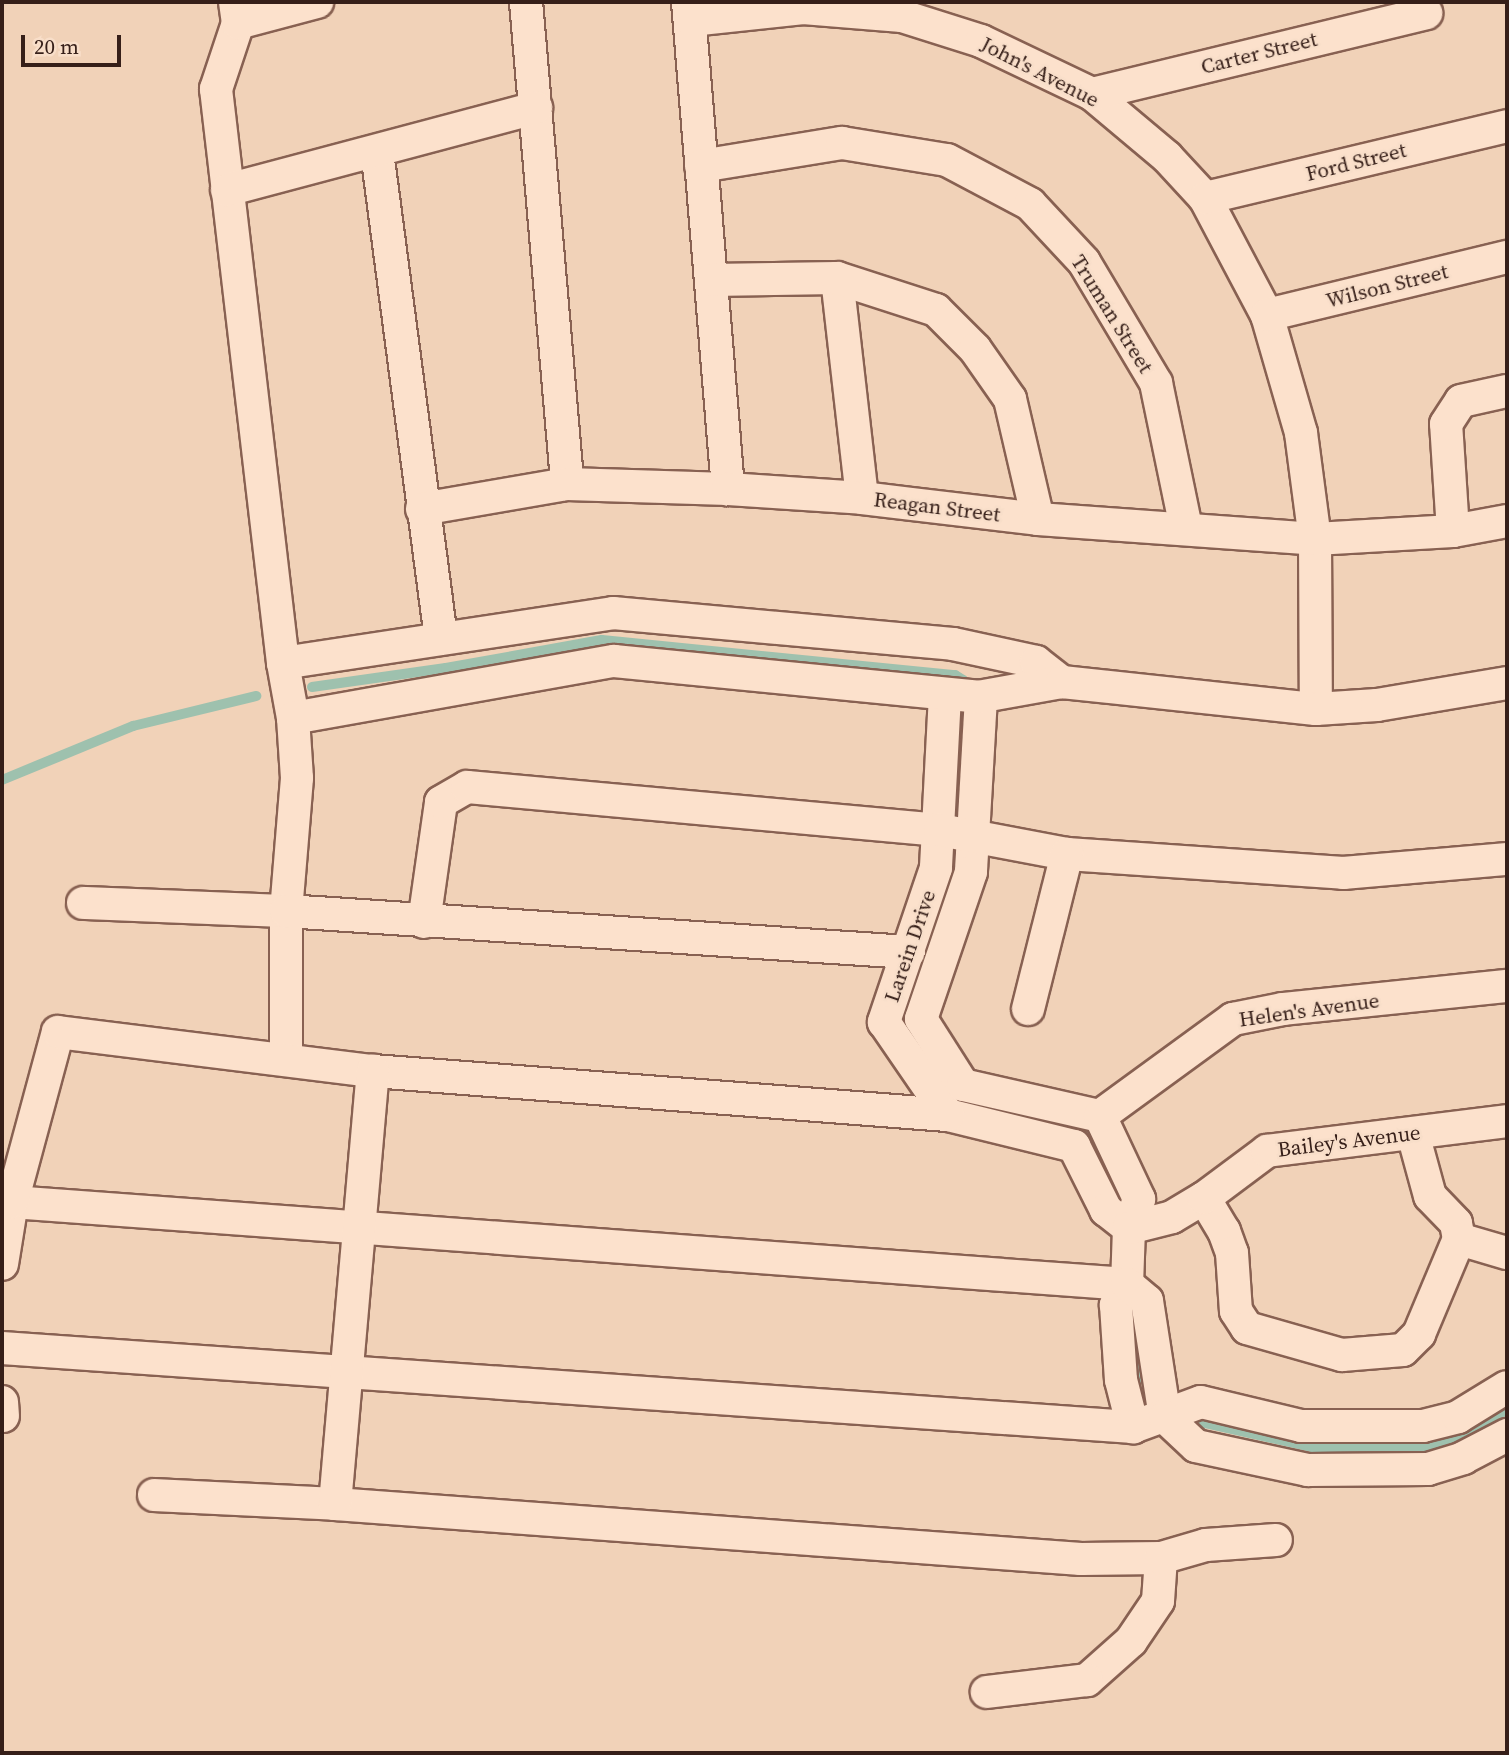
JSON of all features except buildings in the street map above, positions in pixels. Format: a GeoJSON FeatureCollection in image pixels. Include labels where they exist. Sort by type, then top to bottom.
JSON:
{"type":"FeatureCollection","features":[{"type":"Feature","properties":{"kind":"street"},"geometry":{"type":"LineString","coordinates":[[286,1059],[286,911],[298,778],[293,718],[283,663],[216,89],[236,12],[317,2]]}},
{"type":"Feature","properties":{"kind":"street"},"geometry":{"type":"LineString","coordinates":[[526,2],[567,484]]}},
{"type":"Feature","properties":{"kind":"street","name":"John's Avenue"},"geometry":{"type":"LineString","coordinates":[[689,11],[897,9],[981,41],[1092,94],[1167,156],[1205,198],[1267,315],[1301,433],[1315,539],[1316,709]]}},
{"type":"Feature","properties":{"kind":"street"},"geometry":{"type":"LineString","coordinates":[[689,11],[728,489]]}},
{"type":"Feature","properties":{"kind":"street","name":"Carter Street"},"geometry":{"type":"LineString","coordinates":[[1092,94],[1426,13]]}},
{"type":"Feature","properties":{"kind":"street"},"geometry":{"type":"LineString","coordinates":[[228,190],[536,108]]}},
{"type":"Feature","properties":{"kind":"street","name":"Ford Street"},"geometry":{"type":"LineString","coordinates":[[1205,198],[1507,126]]}},
{"type":"Feature","properties":{"kind":"street","name":"Truman Street"},"geometry":{"type":"LineString","coordinates":[[701,166],[842,143],[947,160],[1030,204],[1084,262],[1156,383],[1186,528]]}},
{"type":"Feature","properties":{"kind":"street"},"geometry":{"type":"LineString","coordinates":[[377,152],[441,639]]}},
{"type":"Feature","properties":{"kind":"street","name":"Wilson Street"},"geometry":{"type":"LineString","coordinates":[[1267,315],[1507,257]]}},
{"type":"Feature","properties":{"kind":"street"},"geometry":{"type":"LineString","coordinates":[[711,280],[837,278],[936,310],[975,349],[1010,398],[1038,519]]}},
{"type":"Feature","properties":{"kind":"street"},"geometry":{"type":"LineString","coordinates":[[837,278],[862,498]]}},
{"type":"Feature","properties":{"kind":"street"},"geometry":{"type":"LineString","coordinates":[[1453,531],[1446,424],[1461,401],[1507,391]]}},
{"type":"Feature","properties":{"kind":"street","name":"Reagan Street"},"geometry":{"type":"LineString","coordinates":[[422,509],[567,484],[728,489],[862,498],[1038,519],[1315,539],[1453,531],[1507,522]]}},
{"type":"Feature","properties":{"kind":"street"},"geometry":{"type":"LineString","coordinates":[[283,663],[613,613],[953,644],[1036,662],[1062,682]]}},
{"type":"Feature","properties":{"kind":"street"},"geometry":{"type":"LineString","coordinates":[[293,718],[614,661],[963,696],[1062,682],[1316,709],[1377,705],[1507,683]]}},
{"type":"Feature","properties":{"kind":"street","name":"Larein Drive"},"geometry":{"type":"LineString","coordinates":[[948,1115],[884,1022],[936,869],[963,696]]}},
{"type":"Feature","properties":{"kind":"street","name":"Larein Drive"},"geometry":{"type":"LineString","coordinates":[[963,696],[974,838],[971,872],[920,1018],[963,1085],[1100,1116]]}},
{"type":"Feature","properties":{"kind":"street"},"geometry":{"type":"LineString","coordinates":[[424,922],[441,802],[467,787],[940,830],[1068,854],[1343,873],[1507,859]]}},
{"type":"Feature","properties":{"kind":"street"},"geometry":{"type":"LineString","coordinates":[[1028,1009],[1068,854]]}},
{"type":"Feature","properties":{"kind":"street"},"geometry":{"type":"LineString","coordinates":[[83,903],[286,911],[909,952]]}},
{"type":"Feature","properties":{"kind":"street","name":"Helen's Avenue"},"geometry":{"type":"LineString","coordinates":[[1100,1116],[1233,1019],[1283,1009],[1507,986]]}},
{"type":"Feature","properties":{"kind":"street"},"geometry":{"type":"LineString","coordinates":[[2,1264],[12,1202],[58,1032],[373,1071],[948,1115],[1074,1146],[1106,1210],[1129,1228]]}},
{"type":"Feature","properties":{"kind":"street"},"geometry":{"type":"LineString","coordinates":[[335,1504],[373,1071]]}},
{"type":"Feature","properties":{"kind":"street"},"geometry":{"type":"LineString","coordinates":[[1100,1116],[1139,1199],[1129,1228],[1128,1284],[1115,1305],[1121,1380],[1133,1427]]}},
{"type":"Feature","properties":{"kind":"street","name":"Bailey's Avenue"},"geometry":{"type":"LineString","coordinates":[[1129,1228],[1172,1217],[1204,1198],[1267,1151],[1507,1121]]}},
{"type":"Feature","properties":{"kind":"street"},"geometry":{"type":"LineString","coordinates":[[1204,1198],[1224,1231],[1232,1253],[1236,1311],[1247,1328],[1342,1355],[1403,1350],[1419,1334],[1459,1239],[1456,1223],[1430,1196],[1413,1133]]}},
{"type":"Feature","properties":{"kind":"street"},"geometry":{"type":"LineString","coordinates":[[12,1202],[1128,1284],[1147,1301],[1165,1418],[1196,1446],[1308,1470],[1429,1469],[1463,1458],[1507,1435]]}},
{"type":"Feature","properties":{"kind":"street"},"geometry":{"type":"LineString","coordinates":[[1459,1239],[1507,1253]]}},
{"type":"Feature","properties":{"kind":"street"},"geometry":{"type":"LineString","coordinates":[[2,1348],[1133,1427],[1165,1418],[1201,1402],[1301,1426],[1423,1426],[1458,1417],[1507,1387]]}},
{"type":"Feature","properties":{"kind":"street"},"geometry":{"type":"LineString","coordinates":[[154,1495],[335,1504],[1081,1559],[1161,1558],[1206,1545],[1276,1540]]}},
{"type":"Feature","properties":{"kind":"street"},"geometry":{"type":"LineString","coordinates":[[987,1692],[1087,1680],[1131,1641],[1158,1601],[1161,1558]]}},
{"type":"Feature","properties":{"kind":"waterway"},"geometry":{"type":"LineString","coordinates":[[312,687],[446,668],[602,640],[955,675],[963,680],[959,798]]}},
{"type":"Feature","properties":{"kind":"waterway"},"geometry":{"type":"LineString","coordinates":[[2,780],[133,726],[256,696]]}},
{"type":"Feature","properties":{"kind":"waterway"},"geometry":{"type":"LineString","coordinates":[[921,1049],[903,1021],[953,869]]}},
{"type":"Feature","properties":{"kind":"waterway"},"geometry":{"type":"LineString","coordinates":[[997,1109],[1085,1131],[1117,1197]]}},
{"type":"Feature","properties":{"kind":"waterway"},"geometry":{"type":"LineString","coordinates":[[1132,1309],[1140,1380]]}},
{"type":"Feature","properties":{"kind":"waterway"},"geometry":{"type":"LineString","coordinates":[[1201,1422],[1312,1447],[1427,1449],[1481,1426],[1507,1409]]}}]}
